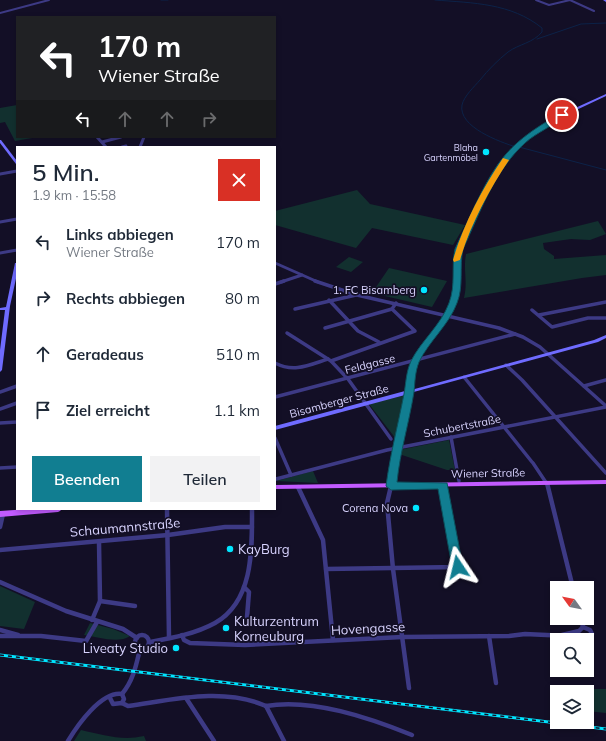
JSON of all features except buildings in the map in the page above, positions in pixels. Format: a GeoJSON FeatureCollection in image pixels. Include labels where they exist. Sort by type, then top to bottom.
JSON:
{"type":"FeatureCollection","features":[{"type":"Feature","properties":{"kind":"main road"},"geometry":{"type":"LineString","coordinates":[[391,486],[396,448],[415,361],[446,316],[454,300],[457,290],[456,260],[459,249],[497,171],[517,147],[552,120],[606,95]]}},
{"type":"Feature","properties":{"kind":"main road"},"geometry":{"type":"LineString","coordinates":[[0,141],[16,162]]}},
{"type":"Feature","properties":{"kind":"main road"},"geometry":{"type":"LineString","coordinates":[[0,370],[8,308],[16,269]]}},
{"type":"Feature","properties":{"kind":"main road"},"geometry":{"type":"LineString","coordinates":[[0,309],[8,308]]}},
{"type":"Feature","properties":{"kind":"main road","name":"Bisamberger Straße"},"geometry":{"type":"LineString","coordinates":[[276,428],[548,355],[596,341],[606,336]]}},
{"type":"Feature","properties":{"kind":"main road","name":"Wiener Straße"},"geometry":{"type":"LineString","coordinates":[[276,487],[606,482]]}},
{"type":"Feature","properties":{"kind":"main road"},"geometry":{"type":"LineString","coordinates":[[1,514],[47,510]]}},
{"type":"Feature","properties":{"kind":"street"},"geometry":{"type":"LineString","coordinates":[[0,13],[49,0]]}},
{"type":"Feature","properties":{"kind":"street"},"geometry":{"type":"LineString","coordinates":[[536,0],[549,5],[570,0],[594,11]]}},
{"type":"Feature","properties":{"kind":"street"},"geometry":{"type":"LineString","coordinates":[[98,138],[105,146]]}},
{"type":"Feature","properties":{"kind":"street"},"geometry":{"type":"LineString","coordinates":[[102,142],[117,138]]}},
{"type":"Feature","properties":{"kind":"street"},"geometry":{"type":"LineString","coordinates":[[0,174],[16,171]]}},
{"type":"Feature","properties":{"kind":"street"},"geometry":{"type":"LineString","coordinates":[[0,222],[16,219]]}},
{"type":"Feature","properties":{"kind":"street"},"geometry":{"type":"LineString","coordinates":[[0,253],[16,250]]}},
{"type":"Feature","properties":{"kind":"street"},"geometry":{"type":"LineString","coordinates":[[276,263],[302,275],[356,295],[499,328],[516,334],[534,343],[606,406]]}},
{"type":"Feature","properties":{"kind":"street"},"geometry":{"type":"LineString","coordinates":[[276,284],[302,275]]}},
{"type":"Feature","properties":{"kind":"street"},"geometry":{"type":"LineString","coordinates":[[294,309],[356,295]]}},
{"type":"Feature","properties":{"kind":"street"},"geometry":{"type":"LineString","coordinates":[[329,300],[348,322],[358,330],[379,342]]}},
{"type":"Feature","properties":{"kind":"street"},"geometry":{"type":"LineString","coordinates":[[538,315],[606,302]]}},
{"type":"Feature","properties":{"kind":"street"},"geometry":{"type":"LineString","coordinates":[[325,328],[392,308],[396,303]]}},
{"type":"Feature","properties":{"kind":"street"},"geometry":{"type":"LineString","coordinates":[[276,364],[286,370],[295,370],[330,360],[379,342],[415,331],[392,308]]}},
{"type":"Feature","properties":{"kind":"street"},"geometry":{"type":"LineString","coordinates":[[532,310],[552,327],[588,318],[606,318]]}},
{"type":"Feature","properties":{"kind":"street"},"geometry":{"type":"LineString","coordinates":[[286,332],[330,360],[348,379],[391,439]]}},
{"type":"Feature","properties":{"kind":"street","name":"Feldgasse"},"geometry":{"type":"LineString","coordinates":[[276,397],[396,367],[516,334]]}},
{"type":"Feature","properties":{"kind":"street"},"geometry":{"type":"LineString","coordinates":[[506,366],[522,380],[554,418],[606,473]]}},
{"type":"Feature","properties":{"kind":"street"},"geometry":{"type":"LineString","coordinates":[[464,377],[533,462],[547,483],[571,581]]}},
{"type":"Feature","properties":{"kind":"street"},"geometry":{"type":"LineString","coordinates":[[584,386],[606,380]]}},
{"type":"Feature","properties":{"kind":"street"},"geometry":{"type":"LineString","coordinates":[[0,392],[16,386]]}},
{"type":"Feature","properties":{"kind":"street"},"geometry":{"type":"LineString","coordinates":[[0,409],[16,403]]}},
{"type":"Feature","properties":{"kind":"street","name":"Schubertstraße"},"geometry":{"type":"LineString","coordinates":[[276,479],[396,448],[554,418],[606,406]]}},
{"type":"Feature","properties":{"kind":"street"},"geometry":{"type":"LineString","coordinates":[[0,423],[16,422]]}},
{"type":"Feature","properties":{"kind":"street"},"geometry":{"type":"LineString","coordinates":[[451,437],[459,481]]}},
{"type":"Feature","properties":{"kind":"street"},"geometry":{"type":"LineString","coordinates":[[276,440],[290,475]]}},
{"type":"Feature","properties":{"kind":"street"},"geometry":{"type":"LineString","coordinates":[[0,468],[16,467]]}},
{"type":"Feature","properties":{"kind":"street"},"geometry":{"type":"LineString","coordinates":[[326,569],[408,569],[417,567],[458,567],[443,485]]}},
{"type":"Feature","properties":{"kind":"street"},"geometry":{"type":"LineString","coordinates":[[391,486],[387,502],[393,569],[409,688]]}},
{"type":"Feature","properties":{"kind":"street"},"geometry":{"type":"LineString","coordinates":[[298,487],[323,540],[332,640]]}},
{"type":"Feature","properties":{"kind":"street"},"geometry":{"type":"LineString","coordinates":[[167,510],[168,636]]}},
{"type":"Feature","properties":{"kind":"street"},"geometry":{"type":"LineString","coordinates":[[140,649],[148,647],[150,642],[168,636],[182,635],[213,624],[225,617],[234,606],[244,587],[249,570],[252,510]]}},
{"type":"Feature","properties":{"kind":"street"},"geometry":{"type":"LineString","coordinates":[[0,527],[1,514]]}},
{"type":"Feature","properties":{"kind":"street","name":"Schaumannstraße"},"geometry":{"type":"LineString","coordinates":[[0,550],[168,535],[225,527],[252,527]]}},
{"type":"Feature","properties":{"kind":"street"},"geometry":{"type":"LineString","coordinates":[[0,636],[86,641],[95,621],[100,601],[99,542]]}},
{"type":"Feature","properties":{"kind":"street"},"geometry":{"type":"LineString","coordinates":[[0,582],[95,621],[123,629],[137,638],[146,636],[150,642]]}},
{"type":"Feature","properties":{"kind":"street"},"geometry":{"type":"LineString","coordinates":[[244,587],[249,592],[247,617]]}},
{"type":"Feature","properties":{"kind":"street"},"geometry":{"type":"LineString","coordinates":[[100,601],[135,606]]}},
{"type":"Feature","properties":{"kind":"street"},"geometry":{"type":"LineString","coordinates":[[578,631],[583,627]]}},
{"type":"Feature","properties":{"kind":"street","name":"Hovengasse"},"geometry":{"type":"LineString","coordinates":[[583,627],[589,629],[591,633]]}},
{"type":"Feature","properties":{"kind":"street"},"geometry":{"type":"LineString","coordinates":[[0,630],[19,636]]}},
{"type":"Feature","properties":{"kind":"street","name":"Hovengasse"},"geometry":{"type":"LineString","coordinates":[[568,633],[578,631]]}},
{"type":"Feature","properties":{"kind":"street","name":"Hovengasse"},"geometry":{"type":"LineString","coordinates":[[182,635],[184,640],[190,643],[236,645],[402,637],[550,635]]}},
{"type":"Feature","properties":{"kind":"street"},"geometry":{"type":"LineString","coordinates":[[489,636],[496,683]]}},
{"type":"Feature","properties":{"kind":"street"},"geometry":{"type":"LineString","coordinates":[[137,638],[135,645],[140,649]]}},
{"type":"Feature","properties":{"kind":"street"},"geometry":{"type":"LineString","coordinates":[[122,694],[132,680],[140,649]]}},
{"type":"Feature","properties":{"kind":"street"},"geometry":{"type":"LineString","coordinates":[[68,741],[89,711],[99,703],[110,698],[115,693],[122,694]]}},
{"type":"Feature","properties":{"kind":"street"},"geometry":{"type":"LineString","coordinates":[[122,694],[124,699],[122,703]]}},
{"type":"Feature","properties":{"kind":"street"},"geometry":{"type":"LineString","coordinates":[[110,698],[113,704],[122,703],[132,706],[186,698],[212,696],[255,701],[266,706],[281,703],[326,710],[367,720],[412,735]]}},
{"type":"Feature","properties":{"kind":"street"},"geometry":{"type":"LineString","coordinates":[[186,698],[214,741]]}},
{"type":"Feature","properties":{"kind":"street"},"geometry":{"type":"LineString","coordinates":[[266,706],[284,741]]}},
{"type":"Feature","properties":{"kind":"green space"},"geometry":{"type":"Polygon","coordinates":[[[16,105],[16,138],[32,138],[15,141],[5,122],[0,123],[0,108],[16,105]]]}},
{"type":"Feature","properties":{"kind":"green space"},"geometry":{"type":"Polygon","coordinates":[[[357,190],[370,204],[465,225],[453,245],[372,228],[356,248],[276,225],[276,211],[357,190]]]}},
{"type":"Feature","properties":{"kind":"green space"},"geometry":{"type":"Polygon","coordinates":[[[598,221],[606,234],[590,240],[571,239],[543,243],[544,249],[554,256],[554,259],[606,255],[606,275],[464,298],[466,286],[466,254],[598,221]]]}},
{"type":"Feature","properties":{"kind":"green space"},"geometry":{"type":"Polygon","coordinates":[[[349,257],[363,262],[351,272],[336,267],[349,257]]]}},
{"type":"Feature","properties":{"kind":"green space"},"geometry":{"type":"Polygon","coordinates":[[[389,268],[447,281],[432,307],[372,293],[389,268]]]}},
{"type":"Feature","properties":{"kind":"green space"},"geometry":{"type":"Polygon","coordinates":[[[406,395],[396,439],[369,404],[406,395]]]}},
{"type":"Feature","properties":{"kind":"green space"},"geometry":{"type":"Polygon","coordinates":[[[449,440],[455,470],[447,470],[399,454],[399,450],[449,440]]]}},
{"type":"Feature","properties":{"kind":"green space"},"geometry":{"type":"Polygon","coordinates":[[[313,471],[318,483],[276,481],[313,471]]]}},
{"type":"Feature","properties":{"kind":"green space"},"geometry":{"type":"Polygon","coordinates":[[[0,586],[35,602],[24,629],[0,626],[0,586]]]}},
{"type":"Feature","properties":{"kind":"green space"},"geometry":{"type":"Polygon","coordinates":[[[90,623],[113,629],[130,636],[120,640],[114,640],[84,635],[90,623]]]}},
{"type":"Feature","properties":{"kind":"green space"},"geometry":{"type":"Polygon","coordinates":[[[594,689],[606,689],[606,713],[594,712],[594,689]]]}},
{"type":"Feature","properties":{"kind":"green space"},"geometry":{"type":"Polygon","coordinates":[[[81,730],[120,738],[144,736],[146,741],[74,741],[81,730]]]}},
{"type":"Feature","properties":{"kind":"waterway"},"geometry":{"type":"LineString","coordinates":[[161,0],[168,0]]}},
{"type":"Feature","properties":{"kind":"waterway"},"geometry":{"type":"LineString","coordinates":[[435,0],[477,4],[505,9],[530,20],[542,28],[542,32],[538,36],[512,49],[497,62],[465,98],[462,105],[466,120],[473,127],[491,137],[516,147]]}},
{"type":"Feature","properties":{"kind":"waterway"},"geometry":{"type":"LineString","coordinates":[[537,39],[581,24],[606,23]]}},
{"type":"Feature","properties":{"kind":"waterway"},"geometry":{"type":"LineString","coordinates":[[519,147],[606,170]]}},
{"type":"Feature","properties":{"kind":"railway"},"geometry":{"type":"LineString","coordinates":[[0,655],[606,729]]}},
{"type":"Feature","properties":{"kind":"slow traffic"},"geometry":{"type":"LineString","coordinates":[[456,260],[461,243],[470,228],[494,177],[505,160]]}},
{"type":"Feature","properties":{"kind":"place","name":"Blaha Gartenmöbel"},"geometry":{"type":"Point","coordinates":[486,152]}},
{"type":"Feature","properties":{"kind":"place","name":"1. FC Bisamberg"},"geometry":{"type":"Point","coordinates":[424,290]}},
{"type":"Feature","properties":{"kind":"place","name":"Corena Nova"},"geometry":{"type":"Point","coordinates":[416,508]}},
{"type":"Feature","properties":{"kind":"place","name":"KayBurg"},"geometry":{"type":"Point","coordinates":[230,549]}},
{"type":"Feature","properties":{"kind":"place","name":"Kulturzentrum Korneuburg"},"geometry":{"type":"Point","coordinates":[226,628]}},
{"type":"Feature","properties":{"kind":"place","name":"Liveaty Studio"},"geometry":{"type":"Point","coordinates":[176,648]}},
{"type":"Feature","properties":{"kind":"route"},"geometry":{"type":"LineString","coordinates":[[458,567],[443,485],[391,486],[394,458],[409,392],[413,366],[450,310],[456,295],[458,279],[456,260],[461,243],[470,228],[497,171],[508,156],[522,142],[538,129],[562,115]]}}]}
